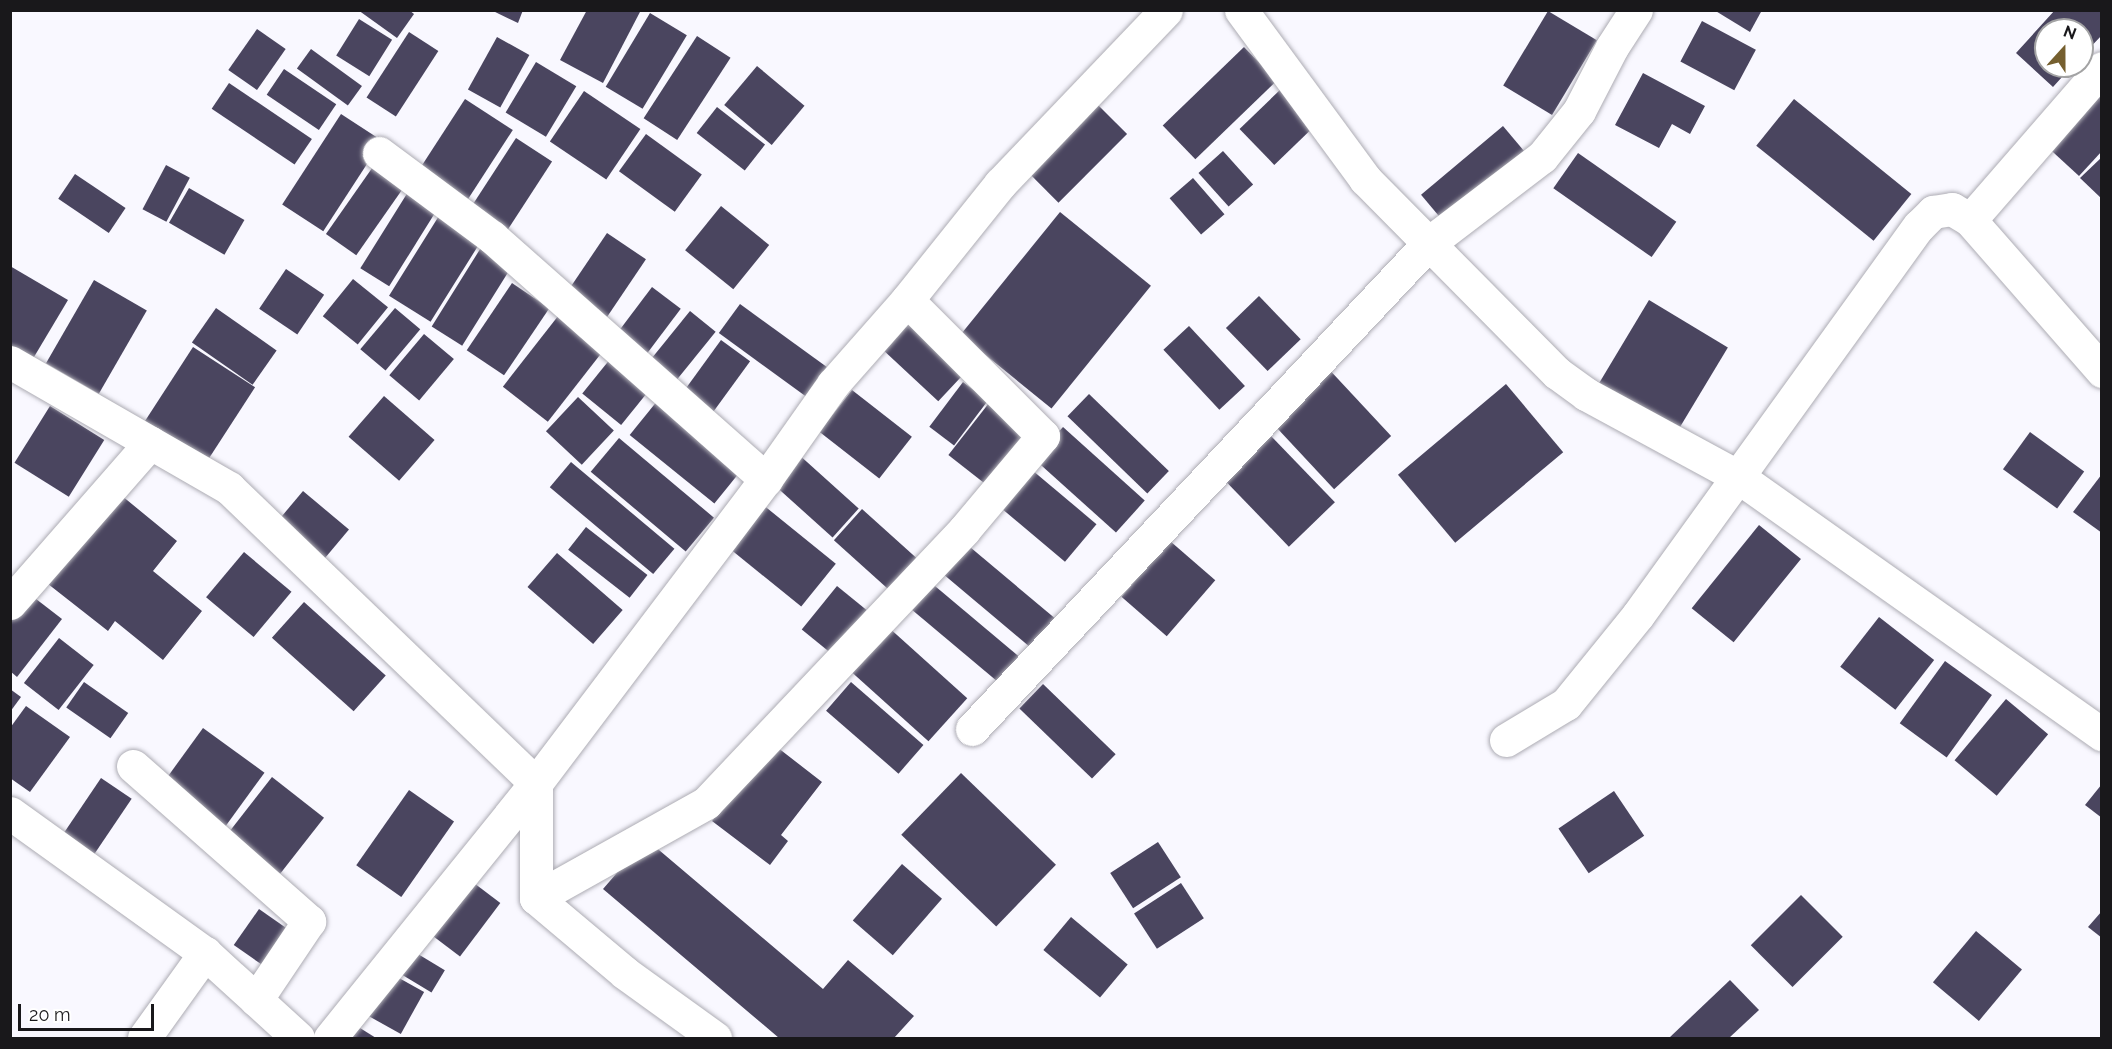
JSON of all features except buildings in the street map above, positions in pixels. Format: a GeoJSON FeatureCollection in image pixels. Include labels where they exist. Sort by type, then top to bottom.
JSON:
{"type":"FeatureCollection","features":[{"type":"Feature","properties":{"kind":"street"},"geometry":{"type":"LineString","coordinates":[[330,1038],[536,783],[766,479],[833,384],[907,300],[1000,184],[1166,10]]}},
{"type":"Feature","properties":{"kind":"street"},"geometry":{"type":"LineString","coordinates":[[1241,10],[1365,179],[1567,380],[1737,476],[2102,734]]}},
{"type":"Feature","properties":{"kind":"street"},"geometry":{"type":"LineString","coordinates":[[972,729],[1429,243],[1542,157],[1579,111],[1612,47],[1636,10]]}},
{"type":"Feature","properties":{"kind":"street"},"geometry":{"type":"LineString","coordinates":[[1970,220],[2102,68]]}},
{"type":"Feature","properties":{"kind":"street"},"geometry":{"type":"LineString","coordinates":[[379,153],[492,237],[766,479]]}},
{"type":"Feature","properties":{"kind":"street"},"geometry":{"type":"LineString","coordinates":[[1506,740],[1566,704],[1638,615],[1919,226],[1933,212],[1952,209],[1970,220],[2102,370]]}},
{"type":"Feature","properties":{"kind":"street"},"geometry":{"type":"LineString","coordinates":[[536,898],[706,803],[964,530],[1043,436],[907,300]]}},
{"type":"Feature","properties":{"kind":"street"},"geometry":{"type":"LineString","coordinates":[[10,362],[230,488],[536,783],[536,898],[625,973],[715,1038]]}},
{"type":"Feature","properties":{"kind":"street"},"geometry":{"type":"LineString","coordinates":[[10,603],[150,443]]}},
{"type":"Feature","properties":{"kind":"street"},"geometry":{"type":"LineString","coordinates":[[133,766],[309,921],[256,1000]]}},
{"type":"Feature","properties":{"kind":"street"},"geometry":{"type":"LineString","coordinates":[[10,813],[205,953],[298,1038]]}},
{"type":"Feature","properties":{"kind":"street"},"geometry":{"type":"LineString","coordinates":[[144,1038],[205,953]]}}]}
